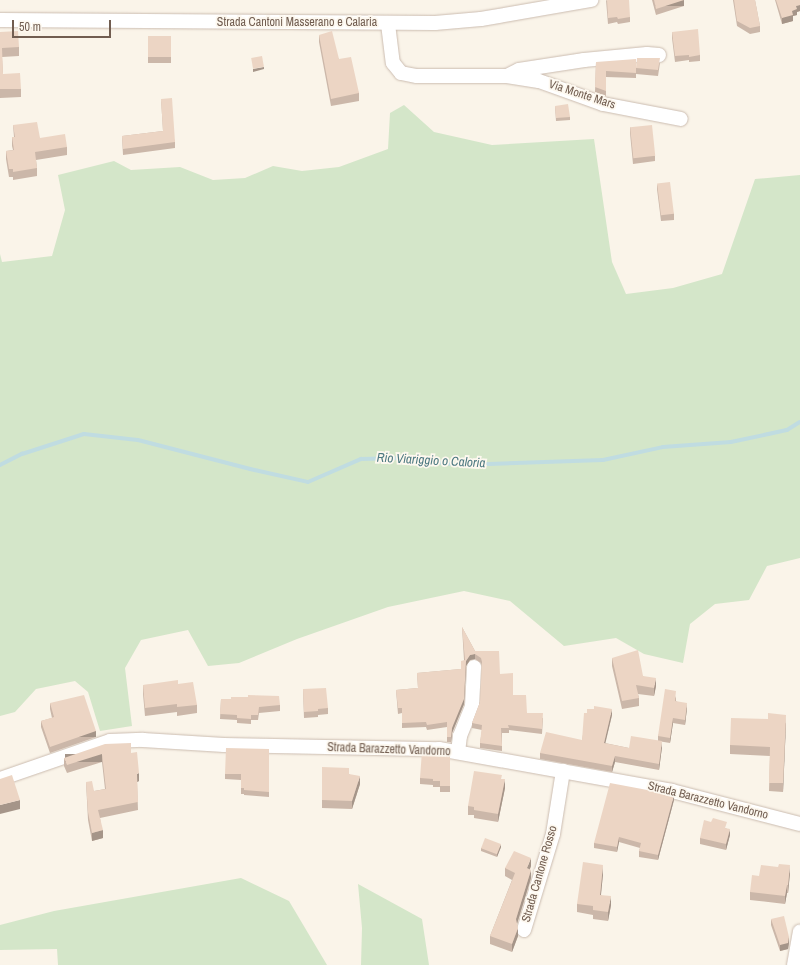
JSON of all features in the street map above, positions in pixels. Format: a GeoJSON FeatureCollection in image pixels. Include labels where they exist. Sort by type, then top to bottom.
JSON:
{"type":"FeatureCollection","features":[{"type":"Feature","properties":{"kind":"street","name":"Strada Cantoni Masserano e Calaria"},"geometry":{"type":"LineString","coordinates":[[0,20],[388,24],[435,23],[481,19],[591,0]]}},
{"type":"Feature","properties":{"kind":"street","name":"Via Monte Mars"},"geometry":{"type":"LineString","coordinates":[[388,24],[393,63],[401,73],[417,76],[507,76],[539,81],[603,104],[681,119]]}},
{"type":"Feature","properties":{"kind":"street","name":"Via Monte Mars"},"geometry":{"type":"LineString","coordinates":[[507,76],[519,70],[584,60],[647,54],[659,56]]}},
{"type":"Feature","properties":{"kind":"street"},"geometry":{"type":"LineString","coordinates":[[458,752],[460,736],[472,706],[474,667]]}},
{"type":"Feature","properties":{"kind":"street","name":"Strada Barazzetto Vandorno"},"geometry":{"type":"LineString","coordinates":[[0,779],[110,741],[143,740],[224,745],[439,749],[672,791],[800,824]]}},
{"type":"Feature","properties":{"kind":"street","name":"Strada Cantone Rosso"},"geometry":{"type":"LineString","coordinates":[[524,930],[553,834],[563,771]]}},
{"type":"Feature","properties":{"kind":"street"},"geometry":{"type":"LineString","coordinates":[[794,965],[800,932]]}},
{"type":"Feature","properties":{"kind":"green space"},"geometry":{"type":"Polygon","coordinates":[[[404,105],[434,132],[492,145],[594,139],[612,262],[626,294],[673,288],[722,274],[755,179],[800,175],[800,558],[767,566],[749,600],[715,604],[690,624],[683,663],[644,654],[616,638],[564,646],[510,601],[464,591],[388,607],[297,639],[239,663],[208,666],[188,630],[141,640],[125,668],[132,726],[100,731],[88,692],[75,681],[36,689],[15,712],[0,716],[0,254],[2,262],[52,256],[65,210],[58,175],[114,161],[131,170],[180,167],[213,180],[245,178],[273,166],[302,171],[339,167],[388,149],[390,113],[404,105]]]}},
{"type":"Feature","properties":{"kind":"green space"},"geometry":{"type":"Polygon","coordinates":[[[241,878],[289,901],[327,965],[58,965],[57,949],[0,950],[0,925],[54,911],[241,878]]]}},
{"type":"Feature","properties":{"kind":"green space"},"geometry":{"type":"Polygon","coordinates":[[[358,884],[422,919],[429,965],[361,965],[362,928],[358,884]]]}},
{"type":"Feature","properties":{"kind":"building"},"geometry":{"type":"Polygon","coordinates":[[[607,0],[629,0],[630,17],[618,19],[617,17],[608,18],[607,0]]]}},
{"type":"Feature","properties":{"kind":"building"},"geometry":{"type":"Polygon","coordinates":[[[654,0],[684,0],[656,9],[654,0]]]}},
{"type":"Feature","properties":{"kind":"building"},"geometry":{"type":"Polygon","coordinates":[[[734,0],[755,0],[760,26],[750,28],[737,21],[734,0]]]}},
{"type":"Feature","properties":{"kind":"building"},"geometry":{"type":"Polygon","coordinates":[[[776,0],[800,0],[800,5],[796,6],[797,9],[792,11],[793,15],[782,18],[776,0]]]}},
{"type":"Feature","properties":{"kind":"building"},"geometry":{"type":"Polygon","coordinates":[[[698,29],[700,55],[689,57],[689,55],[675,56],[672,32],[698,29]]]}},
{"type":"Feature","properties":{"kind":"building"},"geometry":{"type":"Polygon","coordinates":[[[18,31],[19,47],[2,48],[3,74],[20,73],[21,89],[0,89],[0,32],[18,31]]]}},
{"type":"Feature","properties":{"kind":"building"},"geometry":{"type":"Polygon","coordinates":[[[332,31],[339,59],[351,57],[359,93],[331,99],[319,35],[332,31]]]}},
{"type":"Feature","properties":{"kind":"building"},"geometry":{"type":"Polygon","coordinates":[[[148,36],[171,36],[171,57],[148,57],[148,36]]]}},
{"type":"Feature","properties":{"kind":"building"},"geometry":{"type":"Polygon","coordinates":[[[262,56],[264,67],[253,69],[251,58],[262,56]]]}},
{"type":"Feature","properties":{"kind":"building"},"geometry":{"type":"Polygon","coordinates":[[[637,58],[660,58],[658,70],[636,68],[637,58]]]}},
{"type":"Feature","properties":{"kind":"building"},"geometry":{"type":"Polygon","coordinates":[[[636,59],[636,73],[606,71],[606,91],[595,87],[596,62],[636,59]]]}},
{"type":"Feature","properties":{"kind":"building"},"geometry":{"type":"Polygon","coordinates":[[[172,98],[175,142],[123,149],[122,136],[163,131],[161,99],[172,98]]]}},
{"type":"Feature","properties":{"kind":"building"},"geometry":{"type":"Polygon","coordinates":[[[568,104],[570,117],[556,118],[555,106],[568,104]]]}},
{"type":"Feature","properties":{"kind":"building"},"geometry":{"type":"Polygon","coordinates":[[[37,122],[40,138],[65,134],[67,147],[35,152],[37,168],[13,172],[13,169],[9,169],[6,151],[14,150],[12,137],[15,137],[13,125],[37,122]]]}},
{"type":"Feature","properties":{"kind":"building"},"geometry":{"type":"Polygon","coordinates":[[[652,125],[655,156],[633,158],[630,127],[652,125]]]}},
{"type":"Feature","properties":{"kind":"building"},"geometry":{"type":"Polygon","coordinates":[[[670,182],[674,214],[661,215],[657,184],[670,182]]]}},
{"type":"Feature","properties":{"kind":"building"},"geometry":{"type":"Polygon","coordinates":[[[462,627],[475,651],[499,651],[500,674],[513,673],[513,695],[526,695],[527,713],[543,713],[542,729],[508,725],[509,728],[501,728],[502,746],[480,743],[482,725],[472,723],[480,702],[482,662],[481,658],[475,654],[470,655],[466,661],[464,699],[452,728],[451,737],[447,737],[447,722],[427,725],[426,722],[402,723],[402,708],[398,708],[396,690],[418,688],[417,673],[461,669],[461,661],[465,660],[462,627]]]}},
{"type":"Feature","properties":{"kind":"building"},"geometry":{"type":"Polygon","coordinates":[[[638,650],[643,676],[656,678],[654,688],[636,685],[639,698],[622,701],[612,658],[638,650]]]}},
{"type":"Feature","properties":{"kind":"building"},"geometry":{"type":"Polygon","coordinates":[[[178,680],[178,684],[193,682],[197,705],[177,707],[177,704],[145,708],[143,685],[178,680]]]}},
{"type":"Feature","properties":{"kind":"building"},"geometry":{"type":"Polygon","coordinates":[[[326,688],[328,708],[318,709],[318,711],[304,712],[303,689],[326,688]]]}},
{"type":"Feature","properties":{"kind":"building"},"geometry":{"type":"Polygon","coordinates":[[[665,689],[676,691],[675,701],[687,703],[685,720],[673,718],[670,738],[658,736],[665,689]]]}},
{"type":"Feature","properties":{"kind":"building"},"geometry":{"type":"Polygon","coordinates":[[[84,695],[96,731],[50,747],[41,721],[54,717],[50,703],[84,695]]]}},
{"type":"Feature","properties":{"kind":"building"},"geometry":{"type":"Polygon","coordinates":[[[248,695],[279,696],[280,705],[259,707],[258,715],[251,715],[251,719],[237,718],[237,715],[220,714],[221,699],[231,699],[231,697],[248,697],[248,695]]]}},
{"type":"Feature","properties":{"kind":"building"},"geometry":{"type":"Polygon","coordinates":[[[594,706],[612,709],[604,743],[629,748],[631,736],[662,741],[659,764],[615,756],[612,766],[540,753],[546,732],[582,740],[584,713],[587,713],[587,709],[594,709],[594,706]]]}},
{"type":"Feature","properties":{"kind":"building"},"geometry":{"type":"Polygon","coordinates":[[[768,713],[786,715],[783,783],[769,783],[770,747],[730,745],[731,718],[768,719],[768,713]]]}},
{"type":"Feature","properties":{"kind":"building"},"geometry":{"type":"Polygon","coordinates":[[[131,743],[131,753],[137,752],[139,773],[137,774],[138,802],[98,810],[103,830],[92,833],[88,812],[86,782],[92,781],[94,791],[106,789],[102,754],[67,765],[64,758],[105,744],[131,743]]]}},
{"type":"Feature","properties":{"kind":"building"},"geometry":{"type":"Polygon","coordinates":[[[226,748],[269,749],[269,792],[244,790],[244,788],[241,788],[241,774],[225,774],[226,748]]]}},
{"type":"Feature","properties":{"kind":"building"},"geometry":{"type":"Polygon","coordinates":[[[422,751],[450,754],[450,786],[440,786],[440,781],[420,778],[422,751]]]}},
{"type":"Feature","properties":{"kind":"building"},"geometry":{"type":"Polygon","coordinates":[[[322,767],[349,768],[349,774],[360,776],[352,801],[322,800],[322,767]]]}},
{"type":"Feature","properties":{"kind":"building"},"geometry":{"type":"Polygon","coordinates":[[[474,771],[502,775],[501,779],[505,779],[498,814],[474,810],[474,807],[468,806],[474,771]]]}},
{"type":"Feature","properties":{"kind":"building"},"geometry":{"type":"Polygon","coordinates":[[[12,775],[20,800],[0,805],[0,779],[12,775]]]}},
{"type":"Feature","properties":{"kind":"building"},"geometry":{"type":"Polygon","coordinates":[[[610,783],[674,795],[658,855],[639,851],[641,843],[619,837],[617,847],[594,843],[610,783]]]}},
{"type":"Feature","properties":{"kind":"building"},"geometry":{"type":"Polygon","coordinates":[[[713,818],[727,822],[725,828],[730,829],[726,844],[700,838],[704,820],[711,822],[713,818]]]}},
{"type":"Feature","properties":{"kind":"building"},"geometry":{"type":"Polygon","coordinates":[[[485,838],[501,844],[497,854],[481,848],[485,838]]]}},
{"type":"Feature","properties":{"kind":"building"},"geometry":{"type":"Polygon","coordinates":[[[514,851],[531,858],[527,868],[531,870],[516,919],[518,928],[512,944],[490,936],[515,873],[505,868],[514,851]]]}},
{"type":"Feature","properties":{"kind":"building"},"geometry":{"type":"Polygon","coordinates":[[[583,862],[603,865],[600,895],[611,896],[608,912],[593,910],[593,906],[577,904],[583,862]]]}},
{"type":"Feature","properties":{"kind":"building"},"geometry":{"type":"Polygon","coordinates":[[[779,864],[790,865],[788,885],[785,896],[750,892],[752,875],[759,876],[761,865],[778,867],[779,864]]]}},
{"type":"Feature","properties":{"kind":"building"},"geometry":{"type":"Polygon","coordinates":[[[784,916],[789,937],[788,943],[780,945],[771,919],[784,916]]]}},
{"type":"Feature","properties":{"kind":"waterway","name":"Rio Viariggio o Caloria"},"geometry":{"type":"LineString","coordinates":[[0,465],[22,454],[84,434],[138,440],[250,469],[308,482],[361,459],[402,458],[461,465],[603,460],[663,447],[731,442],[787,430],[800,422]]}}]}
